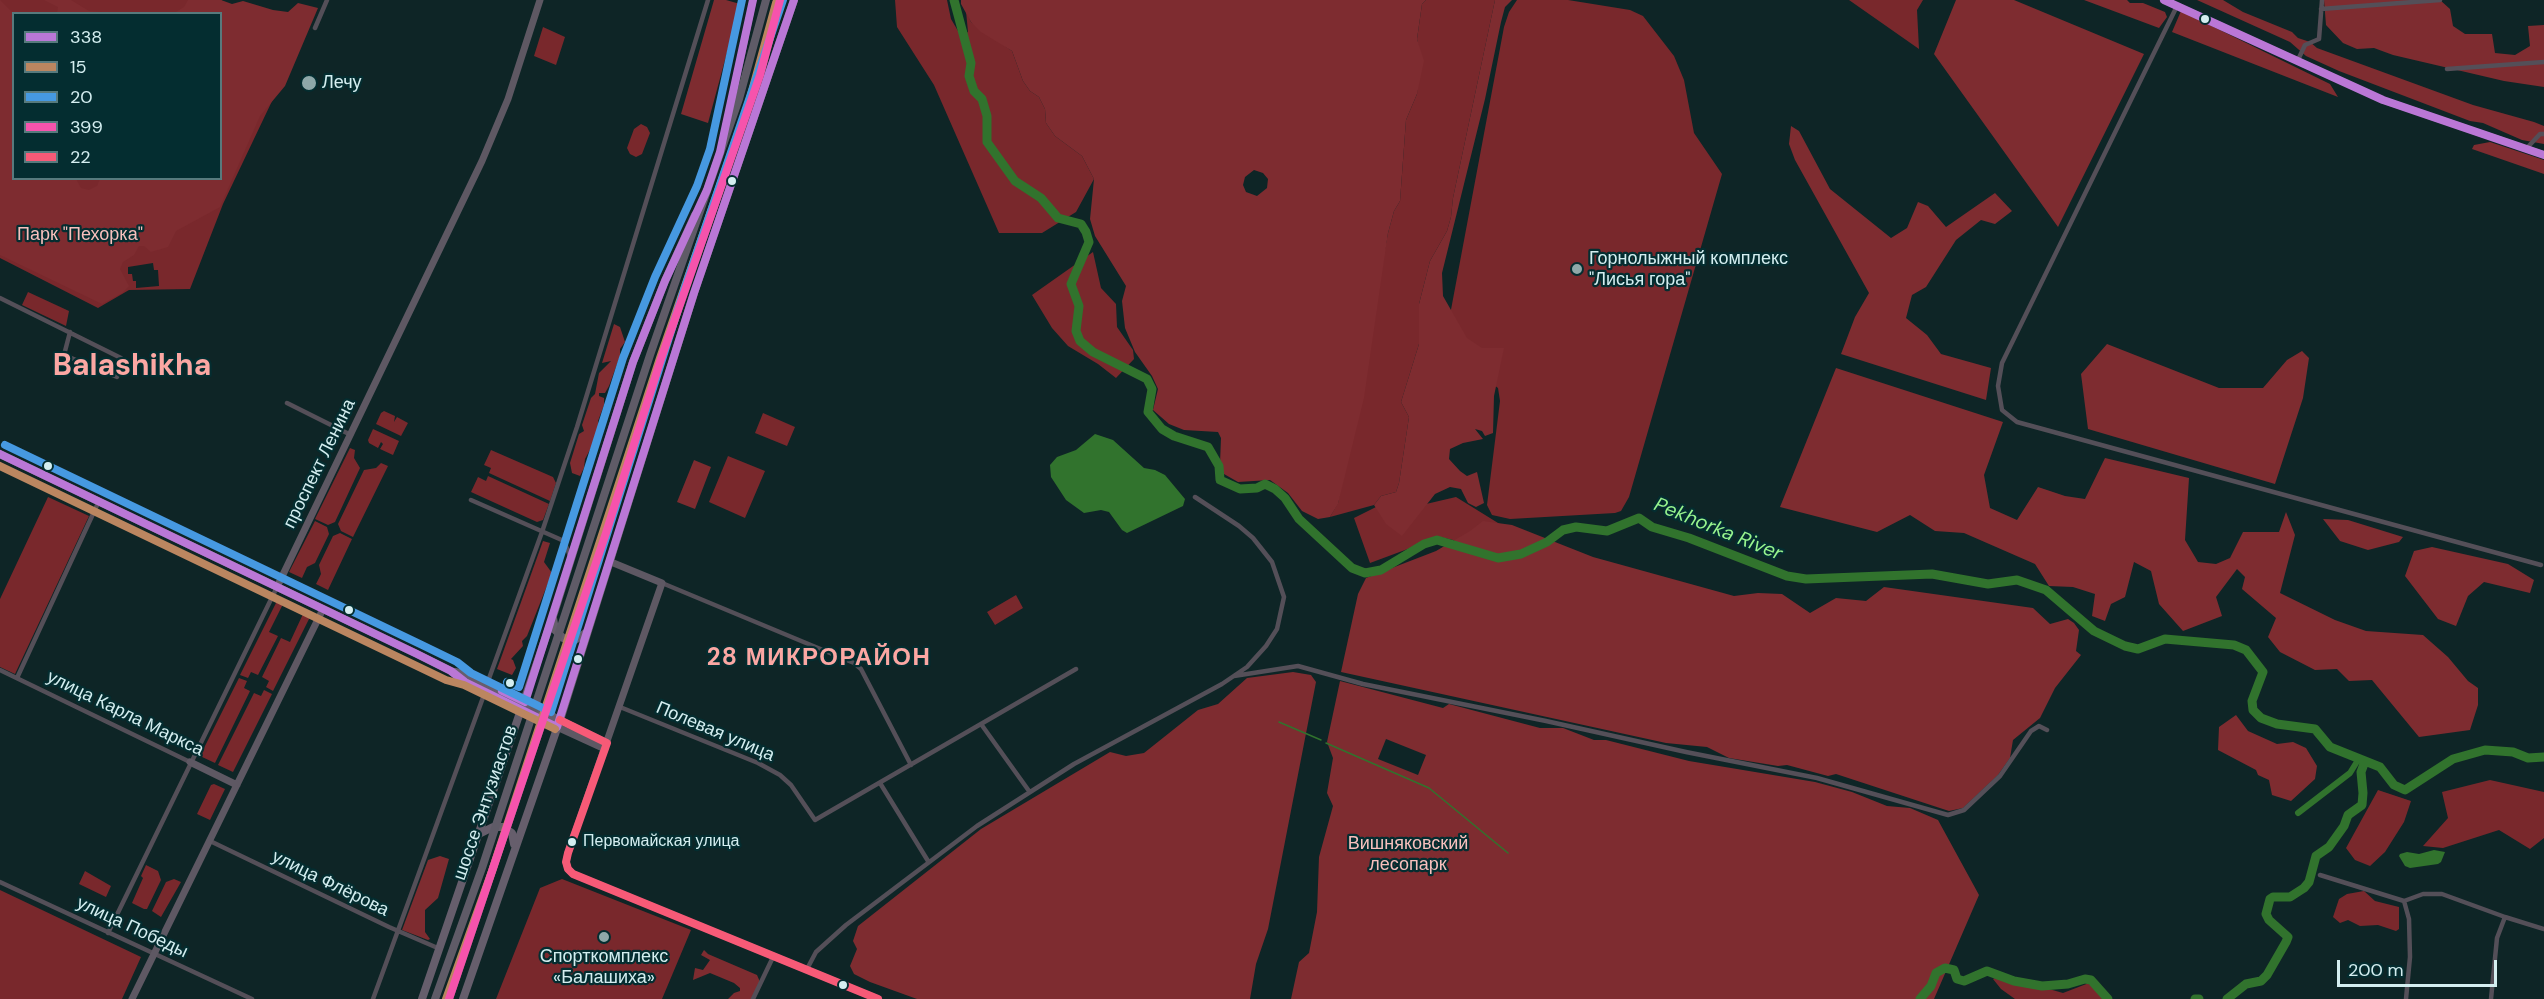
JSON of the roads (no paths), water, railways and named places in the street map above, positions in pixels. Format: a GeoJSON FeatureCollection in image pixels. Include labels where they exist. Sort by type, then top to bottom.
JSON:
{"type":"FeatureCollection","features":[{"type":"Feature","properties":{"kind":"highway","name":"шоссе Энтузиастов"},"geometry":{"type":"LineString","coordinates":[[435,999],[482,868],[650,355],[742,90],[766,0]]}},
{"type":"Feature","properties":{"kind":"highway","name":"шоссе Энтузиастов"},"geometry":{"type":"LineString","coordinates":[[449,999],[606,533],[661,359],[760,75],[780,0]]}},
{"type":"Feature","properties":{"kind":"main road","name":"проспект Ленина"},"geometry":{"type":"LineString","coordinates":[[277,587],[482,161],[508,99],[540,0]]}},
{"type":"Feature","properties":{"kind":"main road"},"geometry":{"type":"LineString","coordinates":[[720,152],[753,0]]}},
{"type":"Feature","properties":{"kind":"main road"},"geometry":{"type":"LineString","coordinates":[[463,999],[559,723],[694,293],[794,0]]}},
{"type":"Feature","properties":{"kind":"main road"},"geometry":{"type":"LineString","coordinates":[[2164,0],[2297,62],[2413,112],[2544,155]]}},
{"type":"Feature","properties":{"kind":"main road"},"geometry":{"type":"LineString","coordinates":[[706,230],[739,163]]}},
{"type":"Feature","properties":{"kind":"main road"},"geometry":{"type":"LineString","coordinates":[[422,999],[525,702],[633,362],[665,281],[707,190]]}},
{"type":"Feature","properties":{"kind":"main road"},"geometry":{"type":"LineString","coordinates":[[0,454],[451,671],[468,675],[521,711],[559,723]]}},
{"type":"Feature","properties":{"kind":"main road"},"geometry":{"type":"LineString","coordinates":[[610,562],[662,583],[566,862],[568,870],[878,999]]}},
{"type":"Feature","properties":{"kind":"main road"},"geometry":{"type":"LineString","coordinates":[[132,999],[323,609]]}},
{"type":"Feature","properties":{"kind":"main road"},"geometry":{"type":"LineString","coordinates":[[554,613],[555,627],[563,638],[580,639],[588,630]]}},
{"type":"Feature","properties":{"kind":"main road"},"geometry":{"type":"LineString","coordinates":[[486,688],[525,702],[559,723],[606,746]]}},
{"type":"Feature","properties":{"kind":"main road","name":"улица Карла Маркса"},"geometry":{"type":"LineString","coordinates":[[190,762],[237,785]]}},
{"type":"Feature","properties":{"kind":"main road"},"geometry":{"type":"LineString","coordinates":[[479,834],[493,826],[506,828],[513,837],[513,851]]}},
{"type":"Feature","properties":{"kind":"street"},"geometry":{"type":"LineString","coordinates":[[315,28],[327,0]]}},
{"type":"Feature","properties":{"kind":"street"},"geometry":{"type":"LineString","coordinates":[[373,999],[542,532],[644,213],[708,0]]}},
{"type":"Feature","properties":{"kind":"street"},"geometry":{"type":"LineString","coordinates":[[2297,62],[2305,45],[2319,39],[2322,0]]}},
{"type":"Feature","properties":{"kind":"street"},"geometry":{"type":"LineString","coordinates":[[2321,9],[2440,0]]}},
{"type":"Feature","properties":{"kind":"street"},"geometry":{"type":"LineString","coordinates":[[2177,6],[2002,363],[1998,386],[2002,410],[2017,422],[2541,565]]}},
{"type":"Feature","properties":{"kind":"street"},"geometry":{"type":"LineString","coordinates":[[2447,69],[2544,62]]}},
{"type":"Feature","properties":{"kind":"street"},"geometry":{"type":"LineString","coordinates":[[2526,149],[2540,134],[2544,134]]}},
{"type":"Feature","properties":{"kind":"street"},"geometry":{"type":"LineString","coordinates":[[0,297],[121,357]]}},
{"type":"Feature","properties":{"kind":"street"},"geometry":{"type":"LineString","coordinates":[[70,332],[64,355],[117,377]]}},
{"type":"Feature","properties":{"kind":"street"},"geometry":{"type":"LineString","coordinates":[[287,404],[351,435]]}},
{"type":"Feature","properties":{"kind":"street"},"geometry":{"type":"LineString","coordinates":[[807,969],[813,956],[823,945],[928,861],[1029,791],[1121,737],[1234,676],[1247,667],[1266,646],[1277,629],[1284,592],[1272,562],[1253,538],[1195,497]]}},
{"type":"Feature","properties":{"kind":"street"},"geometry":{"type":"LineString","coordinates":[[471,500],[564,541],[570,540],[581,529]]}},
{"type":"Feature","properties":{"kind":"street"},"geometry":{"type":"LineString","coordinates":[[17,678],[99,501]]}},
{"type":"Feature","properties":{"kind":"street"},"geometry":{"type":"LineString","coordinates":[[564,541],[571,561]]}},
{"type":"Feature","properties":{"kind":"street"},"geometry":{"type":"LineString","coordinates":[[662,583],[854,663],[865,677],[911,765]]}},
{"type":"Feature","properties":{"kind":"street","name":"проспект Ленина"},"geometry":{"type":"LineString","coordinates":[[108,933],[277,587]]}},
{"type":"Feature","properties":{"kind":"street"},"geometry":{"type":"LineString","coordinates":[[1234,676],[1298,666],[1363,684],[1854,786],[1928,811],[1948,815],[1964,810],[2000,776],[2031,731],[2039,726],[2048,730]]}},
{"type":"Feature","properties":{"kind":"street"},"geometry":{"type":"LineString","coordinates":[[928,861],[880,783],[1076,669]]}},
{"type":"Feature","properties":{"kind":"street","name":"улица Карла Маркса"},"geometry":{"type":"LineString","coordinates":[[0,670],[190,762]]}},
{"type":"Feature","properties":{"kind":"street","name":"Полевая улица"},"geometry":{"type":"LineString","coordinates":[[620,707],[758,763],[780,775],[791,785],[815,820],[880,783]]}},
{"type":"Feature","properties":{"kind":"street"},"geometry":{"type":"LineString","coordinates":[[981,724],[1029,791]]}},
{"type":"Feature","properties":{"kind":"street","name":"улица Флёрова"},"geometry":{"type":"LineString","coordinates":[[210,841],[440,949]]}},
{"type":"Feature","properties":{"kind":"street"},"geometry":{"type":"LineString","coordinates":[[2320,875],[2404,901],[2423,894],[2442,894],[2505,917],[2544,928]]}},
{"type":"Feature","properties":{"kind":"street","name":"улица Победы"},"geometry":{"type":"LineString","coordinates":[[0,882],[252,999]]}},
{"type":"Feature","properties":{"kind":"street"},"geometry":{"type":"LineString","coordinates":[[2404,901],[2409,919],[2406,999]]}},
{"type":"Feature","properties":{"kind":"street"},"geometry":{"type":"LineString","coordinates":[[2491,999],[2497,938],[2505,917]]}},
{"type":"Feature","properties":{"kind":"street"},"geometry":{"type":"LineString","coordinates":[[753,999],[774,956]]}},
{"type":"Feature","properties":{"kind":"waterway","name":"Pekhorka River"},"geometry":{"type":"LineString","coordinates":[[954,0],[971,63],[969,76],[974,91],[982,99],[987,116],[987,142],[1015,181],[1041,198],[1058,218],[1081,224],[1086,232],[1089,242],[1071,284],[1079,306],[1076,331],[1080,341],[1093,352],[1147,379],[1152,389],[1148,412],[1162,429],[1174,436],[1208,447],[1219,466],[1220,480],[1240,489],[1257,488],[1265,484],[1275,489],[1285,498],[1299,519],[1352,568],[1365,573],[1381,570],[1424,544],[1437,540],[1498,558],[1521,554],[1547,542],[1563,530],[1576,527],[1607,531],[1639,518],[1652,527],[1689,538],[1787,576],[1806,579],[1932,574],[1988,584],[2017,580],[2046,590],[2094,631],[2125,646],[2138,649],[2165,639],[2234,645],[2246,650],[2263,672],[2252,701],[2253,710],[2261,718],[2277,724],[2315,729],[2330,747],[2380,767],[2394,785],[2405,790],[2453,759],[2485,750],[2513,752],[2528,758],[2544,757]]}},
{"type":"Feature","properties":{"kind":"waterway"},"geometry":{"type":"LineString","coordinates":[[1279,722],[1321,740]]}},
{"type":"Feature","properties":{"kind":"waterway"},"geometry":{"type":"LineString","coordinates":[[1326,743],[1429,788],[1508,853]]}},
{"type":"Feature","properties":{"kind":"waterway"},"geometry":{"type":"LineString","coordinates":[[2298,813],[2350,773],[2358,760]]}},
{"type":"Feature","properties":{"kind":"waterway"},"geometry":{"type":"LineString","coordinates":[[2227,999],[2246,984],[2261,981],[2267,975],[2288,937],[2269,920],[2266,914],[2270,899],[2290,897],[2309,882],[2316,856],[2329,847],[2344,826],[2348,815],[2362,805],[2361,772],[2365,761]]}},
{"type":"Feature","properties":{"kind":"waterway"},"geometry":{"type":"LineString","coordinates":[[1920,999],[1931,986],[1936,973],[1945,968],[1954,970],[1957,979],[1964,981],[1987,971],[2014,981],[2042,986],[2091,980],[2108,999]]}},
{"type":"Feature","properties":{"kind":"place","name":"Лечу"},"geometry":{"type":"Point","coordinates":[309,83]}},
{"type":"Feature","properties":{"kind":"place","name":"Горнолыжный комплекс \"Лисья гора\""},"geometry":{"type":"Point","coordinates":[1577,269]}},
{"type":"Feature","properties":{"kind":"place","name":"Первомайская улица"},"geometry":{"type":"Point","coordinates":[572,842]}},
{"type":"Feature","properties":{"kind":"place","name":"Спорткомплекс «Балашиха»"},"geometry":{"type":"Point","coordinates":[604,937]}},
{"type":"Feature","properties":{"kind":"district","name":"Balashikha"},"geometry":{"type":"Point","coordinates":[132,367]}},
{"type":"Feature","properties":{"kind":"district","name":"28 МИКРОРАЙОН"},"geometry":{"type":"Point","coordinates":[819,659]}},
{"type":"Feature","properties":{"kind":"park label","name":"Парк \"Пехорка\""},"geometry":{"type":"Point","coordinates":[80,235]}},
{"type":"Feature","properties":{"kind":"park label","name":"Вишняковский лесопарк"},"geometry":{"type":"Point","coordinates":[1408,854]}}]}
